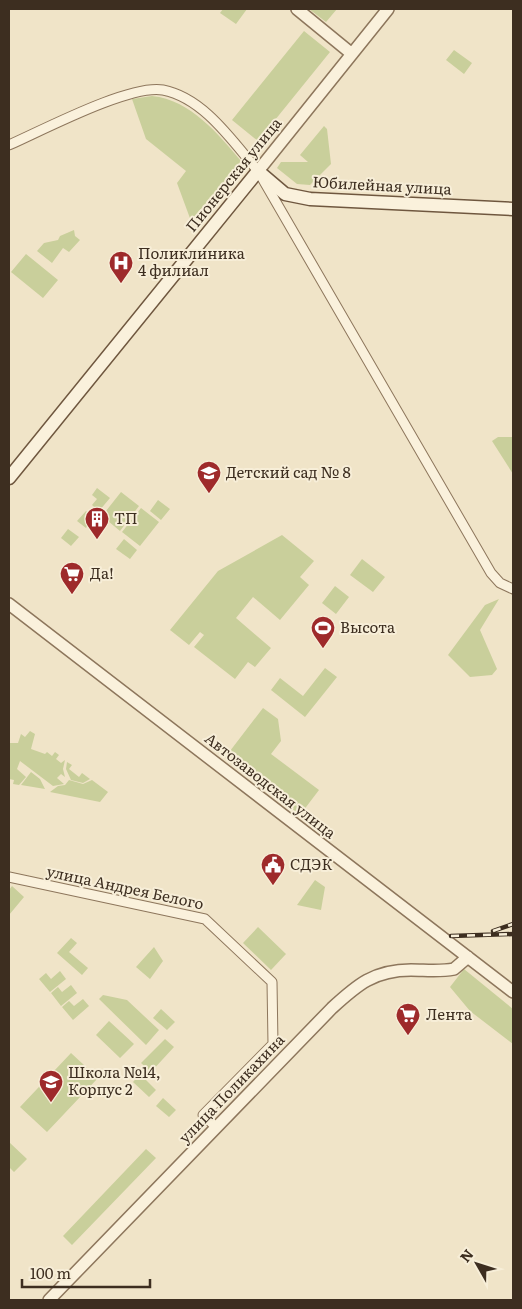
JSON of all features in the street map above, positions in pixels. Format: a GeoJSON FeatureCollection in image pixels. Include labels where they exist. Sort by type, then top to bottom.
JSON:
{"type":"FeatureCollection","features":[{"type":"Feature","properties":{"kind":"main road","name":"Юбилейная улица"},"geometry":{"type":"LineString","coordinates":[[258,171],[281,199],[513,209]]}},
{"type":"Feature","properties":{"kind":"main road","name":"Пионерская улица"},"geometry":{"type":"LineString","coordinates":[[9,478],[258,171]]}},
{"type":"Feature","properties":{"kind":"street"},"geometry":{"type":"LineString","coordinates":[[297,9],[352,54]]}},
{"type":"Feature","properties":{"kind":"street","name":"Пионерская улица"},"geometry":{"type":"LineString","coordinates":[[258,171],[388,9]]}},
{"type":"Feature","properties":{"kind":"street"},"geometry":{"type":"LineString","coordinates":[[9,145],[128,94],[164,90],[192,104],[210,118],[258,171]]}},
{"type":"Feature","properties":{"kind":"street"},"geometry":{"type":"LineString","coordinates":[[281,199],[491,573],[500,583],[513,589]]}},
{"type":"Feature","properties":{"kind":"street","name":"Автозаводская улица"},"geometry":{"type":"LineString","coordinates":[[9,604],[513,992]]}},
{"type":"Feature","properties":{"kind":"street","name":"улица Андрея Белого"},"geometry":{"type":"LineString","coordinates":[[9,877],[205,919],[272,982],[273,1044],[203,1115],[216,1127]]}},
{"type":"Feature","properties":{"kind":"street","name":"улица Поликахина"},"geometry":{"type":"LineString","coordinates":[[49,1300],[332,1008],[362,982],[392,971],[454,970],[468,957]]}},
{"type":"Feature","properties":{"kind":"green space"},"geometry":{"type":"Polygon","coordinates":[[[223,9],[247,9],[236,24],[220,13],[223,9]]]}},
{"type":"Feature","properties":{"kind":"green space"},"geometry":{"type":"Polygon","coordinates":[[[309,9],[337,9],[326,22],[309,9]]]}},
{"type":"Feature","properties":{"kind":"green space"},"geometry":{"type":"Polygon","coordinates":[[[304,31],[330,52],[258,141],[232,120],[304,31]]]}},
{"type":"Feature","properties":{"kind":"green space"},"geometry":{"type":"Polygon","coordinates":[[[454,50],[472,63],[464,74],[446,60],[454,50]]]}},
{"type":"Feature","properties":{"kind":"green space"},"geometry":{"type":"Polygon","coordinates":[[[152,96],[179,104],[191,111],[223,140],[241,161],[191,221],[177,183],[186,171],[146,139],[132,99],[152,96]]]}},
{"type":"Feature","properties":{"kind":"green space"},"geometry":{"type":"Polygon","coordinates":[[[324,126],[327,129],[331,164],[310,185],[297,184],[277,168],[281,162],[308,162],[300,155],[324,126]]]}},
{"type":"Feature","properties":{"kind":"green space"},"geometry":{"type":"Polygon","coordinates":[[[74,230],[75,236],[80,240],[69,252],[63,248],[52,263],[37,251],[44,243],[58,240],[60,236],[74,230]]]}},
{"type":"Feature","properties":{"kind":"green space"},"geometry":{"type":"Polygon","coordinates":[[[26,254],[58,280],[43,298],[11,272],[26,254]]]}},
{"type":"Feature","properties":{"kind":"green space"},"geometry":{"type":"Polygon","coordinates":[[[498,437],[513,437],[513,474],[492,441],[498,437]]]}},
{"type":"Feature","properties":{"kind":"green space"},"geometry":{"type":"Polygon","coordinates":[[[97,488],[110,498],[99,511],[92,505],[97,499],[92,495],[97,488]]]}},
{"type":"Feature","properties":{"kind":"green space"},"geometry":{"type":"Polygon","coordinates":[[[121,492],[139,506],[120,531],[102,516],[121,492]]]}},
{"type":"Feature","properties":{"kind":"green space"},"geometry":{"type":"Polygon","coordinates":[[[158,500],[170,509],[161,520],[150,511],[158,500]]]}},
{"type":"Feature","properties":{"kind":"green space"},"geometry":{"type":"Polygon","coordinates":[[[141,508],[159,522],[140,546],[122,532],[141,508]]]}},
{"type":"Feature","properties":{"kind":"green space"},"geometry":{"type":"Polygon","coordinates":[[[86,511],[94,517],[86,528],[77,521],[86,511]]]}},
{"type":"Feature","properties":{"kind":"green space"},"geometry":{"type":"Polygon","coordinates":[[[68,529],[79,537],[71,546],[61,538],[68,529]]]}},
{"type":"Feature","properties":{"kind":"green space"},"geometry":{"type":"Polygon","coordinates":[[[282,535],[314,561],[300,577],[309,585],[280,620],[253,597],[236,618],[271,648],[255,667],[248,662],[235,679],[194,647],[204,635],[200,632],[189,645],[170,630],[218,571],[282,535]]]}},
{"type":"Feature","properties":{"kind":"green space"},"geometry":{"type":"Polygon","coordinates":[[[124,539],[137,550],[130,559],[116,549],[124,539]]]}},
{"type":"Feature","properties":{"kind":"green space"},"geometry":{"type":"Polygon","coordinates":[[[362,559],[385,577],[373,592],[350,575],[362,559]]]}},
{"type":"Feature","properties":{"kind":"green space"},"geometry":{"type":"Polygon","coordinates":[[[335,586],[349,597],[336,614],[322,603],[335,586]]]}},
{"type":"Feature","properties":{"kind":"green space"},"geometry":{"type":"Polygon","coordinates":[[[499,599],[480,630],[497,669],[492,675],[470,677],[448,655],[485,605],[499,599]]]}},
{"type":"Feature","properties":{"kind":"green space"},"geometry":{"type":"Polygon","coordinates":[[[325,668],[337,677],[305,717],[271,690],[280,678],[303,696],[325,668]]]}},
{"type":"Feature","properties":{"kind":"green space"},"geometry":{"type":"Polygon","coordinates":[[[263,708],[278,719],[281,741],[271,754],[319,790],[300,815],[211,747],[216,741],[230,751],[263,708]]]}},
{"type":"Feature","properties":{"kind":"green space"},"geometry":{"type":"Polygon","coordinates":[[[30,731],[35,734],[31,749],[45,754],[47,752],[52,756],[55,752],[59,755],[56,759],[61,763],[65,760],[63,769],[65,777],[61,774],[57,778],[64,784],[53,786],[20,761],[17,769],[26,777],[19,785],[13,784],[14,780],[9,779],[9,743],[18,743],[21,734],[25,737],[30,731]]]}},
{"type":"Feature","properties":{"kind":"green space"},"geometry":{"type":"Polygon","coordinates":[[[67,762],[72,765],[69,769],[79,777],[82,773],[90,779],[83,783],[71,780],[66,769],[67,762]]]}},
{"type":"Feature","properties":{"kind":"green space"},"geometry":{"type":"Polygon","coordinates":[[[31,772],[40,779],[45,789],[21,785],[31,772]]]}},
{"type":"Feature","properties":{"kind":"green space"},"geometry":{"type":"Polygon","coordinates":[[[69,780],[83,784],[92,780],[108,792],[100,802],[50,792],[58,786],[65,785],[69,780]]]}},
{"type":"Feature","properties":{"kind":"green space"},"geometry":{"type":"Polygon","coordinates":[[[315,880],[325,887],[321,910],[297,905],[315,880]]]}},
{"type":"Feature","properties":{"kind":"green space"},"geometry":{"type":"Polygon","coordinates":[[[12,886],[24,897],[9,915],[9,890],[12,886]]]}},
{"type":"Feature","properties":{"kind":"green space"},"geometry":{"type":"Polygon","coordinates":[[[258,927],[286,954],[271,970],[243,943],[258,927]]]}},
{"type":"Feature","properties":{"kind":"green space"},"geometry":{"type":"Polygon","coordinates":[[[71,938],[77,943],[69,952],[88,968],[82,975],[57,953],[71,938]]]}},
{"type":"Feature","properties":{"kind":"green space"},"geometry":{"type":"Polygon","coordinates":[[[154,947],[163,961],[150,979],[136,967],[154,947]]]}},
{"type":"Feature","properties":{"kind":"green space"},"geometry":{"type":"Polygon","coordinates":[[[464,969],[513,1009],[513,1044],[470,1011],[450,987],[464,969]]]}},
{"type":"Feature","properties":{"kind":"green space"},"geometry":{"type":"Polygon","coordinates":[[[60,971],[66,979],[50,992],[39,979],[46,973],[51,979],[60,971]]]}},
{"type":"Feature","properties":{"kind":"green space"},"geometry":{"type":"Polygon","coordinates":[[[71,985],[77,993],[61,1006],[51,993],[58,987],[62,992],[71,985]]]}},
{"type":"Feature","properties":{"kind":"green space"},"geometry":{"type":"Polygon","coordinates":[[[103,995],[127,1000],[159,1030],[146,1045],[99,999],[103,995]]]}},
{"type":"Feature","properties":{"kind":"green space"},"geometry":{"type":"Polygon","coordinates":[[[83,999],[89,1006],[73,1020],[62,1007],[69,1001],[74,1006],[83,999]]]}},
{"type":"Feature","properties":{"kind":"green space"},"geometry":{"type":"Polygon","coordinates":[[[161,1009],[175,1022],[167,1030],[153,1018],[161,1009]]]}},
{"type":"Feature","properties":{"kind":"green space"},"geometry":{"type":"Polygon","coordinates":[[[109,1021],[134,1044],[120,1058],[96,1035],[109,1021]]]}},
{"type":"Feature","properties":{"kind":"green space"},"geometry":{"type":"Polygon","coordinates":[[[165,1039],[174,1047],[151,1072],[141,1063],[165,1039]]]}},
{"type":"Feature","properties":{"kind":"green space"},"geometry":{"type":"Polygon","coordinates":[[[71,1053],[98,1078],[47,1132],[20,1107],[71,1053]]]}},
{"type":"Feature","properties":{"kind":"green space"},"geometry":{"type":"Polygon","coordinates":[[[140,1074],[156,1090],[149,1097],[133,1082],[140,1074]]]}},
{"type":"Feature","properties":{"kind":"green space"},"geometry":{"type":"Polygon","coordinates":[[[163,1098],[176,1110],[169,1117],[156,1106],[163,1098]]]}},
{"type":"Feature","properties":{"kind":"green space"},"geometry":{"type":"Polygon","coordinates":[[[9,1142],[27,1159],[14,1172],[9,1167],[9,1142]]]}},
{"type":"Feature","properties":{"kind":"green space"},"geometry":{"type":"Polygon","coordinates":[[[146,1149],[156,1158],[72,1245],[63,1236],[146,1149]]]}},
{"type":"Feature","properties":{"kind":"railway"},"geometry":{"type":"LineString","coordinates":[[493,931],[513,924]]}},
{"type":"Feature","properties":{"kind":"railway"},"geometry":{"type":"LineString","coordinates":[[451,936],[513,934]]}},
{"type":"Feature","properties":{"kind":"place","name":"Поликлиника 4 филиал"},"geometry":{"type":"Point","coordinates":[121,284]}},
{"type":"Feature","properties":{"kind":"place","name":"Детский сад № 8"},"geometry":{"type":"Point","coordinates":[209,494]}},
{"type":"Feature","properties":{"kind":"place","name":"ТП"},"geometry":{"type":"Point","coordinates":[97,540]}},
{"type":"Feature","properties":{"kind":"place","name":"Да!"},"geometry":{"type":"Point","coordinates":[72,595]}},
{"type":"Feature","properties":{"kind":"place","name":"Высота"},"geometry":{"type":"Point","coordinates":[323,649]}},
{"type":"Feature","properties":{"kind":"place","name":"СДЭК"},"geometry":{"type":"Point","coordinates":[273,886]}},
{"type":"Feature","properties":{"kind":"place","name":"Лента"},"geometry":{"type":"Point","coordinates":[408,1036]}},
{"type":"Feature","properties":{"kind":"place","name":"Школа №14, Корпус 2"},"geometry":{"type":"Point","coordinates":[51,1103]}}]}
